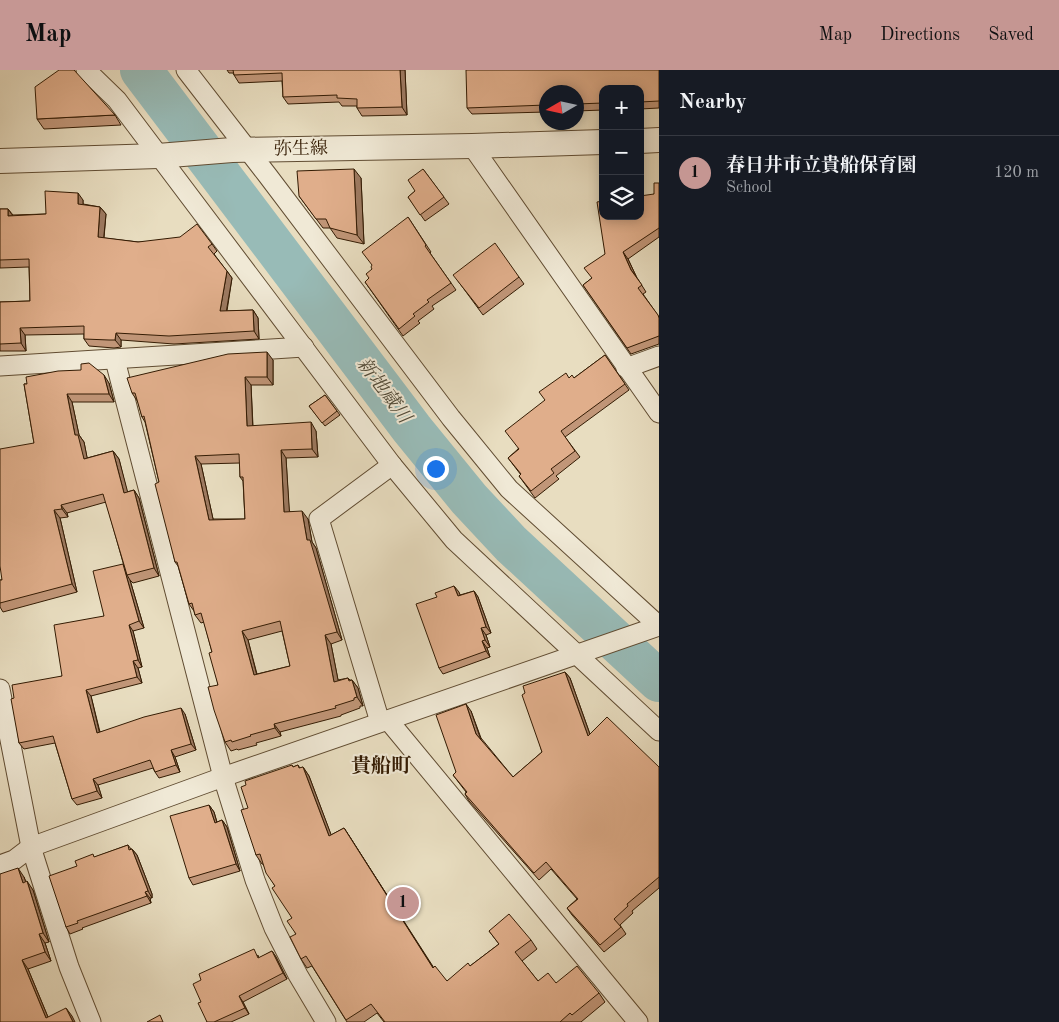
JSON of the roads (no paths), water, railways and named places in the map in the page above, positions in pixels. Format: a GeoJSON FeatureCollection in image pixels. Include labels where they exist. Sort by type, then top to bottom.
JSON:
{"type":"FeatureCollection","features":[{"type":"Feature","properties":{"kind":"street"},"geometry":{"type":"LineString","coordinates":[[86,70],[118,100],[164,155],[392,465],[454,540],[585,652],[659,731]]}},
{"type":"Feature","properties":{"kind":"street"},"geometry":{"type":"LineString","coordinates":[[0,865],[14,860],[31,847],[223,777],[659,626],[509,489],[240,150],[186,70]]}},
{"type":"Feature","properties":{"kind":"street"},"geometry":{"type":"LineString","coordinates":[[644,140],[659,140]]}},
{"type":"Feature","properties":{"kind":"street","name":"弥生線"},"geometry":{"type":"LineString","coordinates":[[0,160],[164,155],[240,150],[599,142]]}},
{"type":"Feature","properties":{"kind":"street"},"geometry":{"type":"LineString","coordinates":[[472,146],[659,413]]}},
{"type":"Feature","properties":{"kind":"street"},"geometry":{"type":"LineString","coordinates":[[0,366],[304,347]]}},
{"type":"Feature","properties":{"kind":"street"},"geometry":{"type":"LineString","coordinates":[[626,368],[659,356]]}},
{"type":"Feature","properties":{"kind":"street"},"geometry":{"type":"LineString","coordinates":[[115,360],[223,777],[256,880],[274,928],[298,975],[326,1022]]}},
{"type":"Feature","properties":{"kind":"street"},"geometry":{"type":"LineString","coordinates":[[392,465],[319,519],[384,721],[638,1022]]}},
{"type":"Feature","properties":{"kind":"street"},"geometry":{"type":"LineString","coordinates":[[0,689],[31,847],[69,967],[91,1022]]}},
{"type":"Feature","properties":{"kind":"waterway","name":"新地蔵川"},"geometry":{"type":"LineString","coordinates":[[141,70],[412,429],[469,499],[511,544],[659,681]]}},
{"type":"Feature","properties":{"kind":"place","name":"春日井市立貴船保育園"},"geometry":{"type":"Point","coordinates":[403,903]}},
{"type":"Feature","properties":{"kind":"district","name":"貴船町"},"geometry":{"type":"Point","coordinates":[381,767]}}]}
